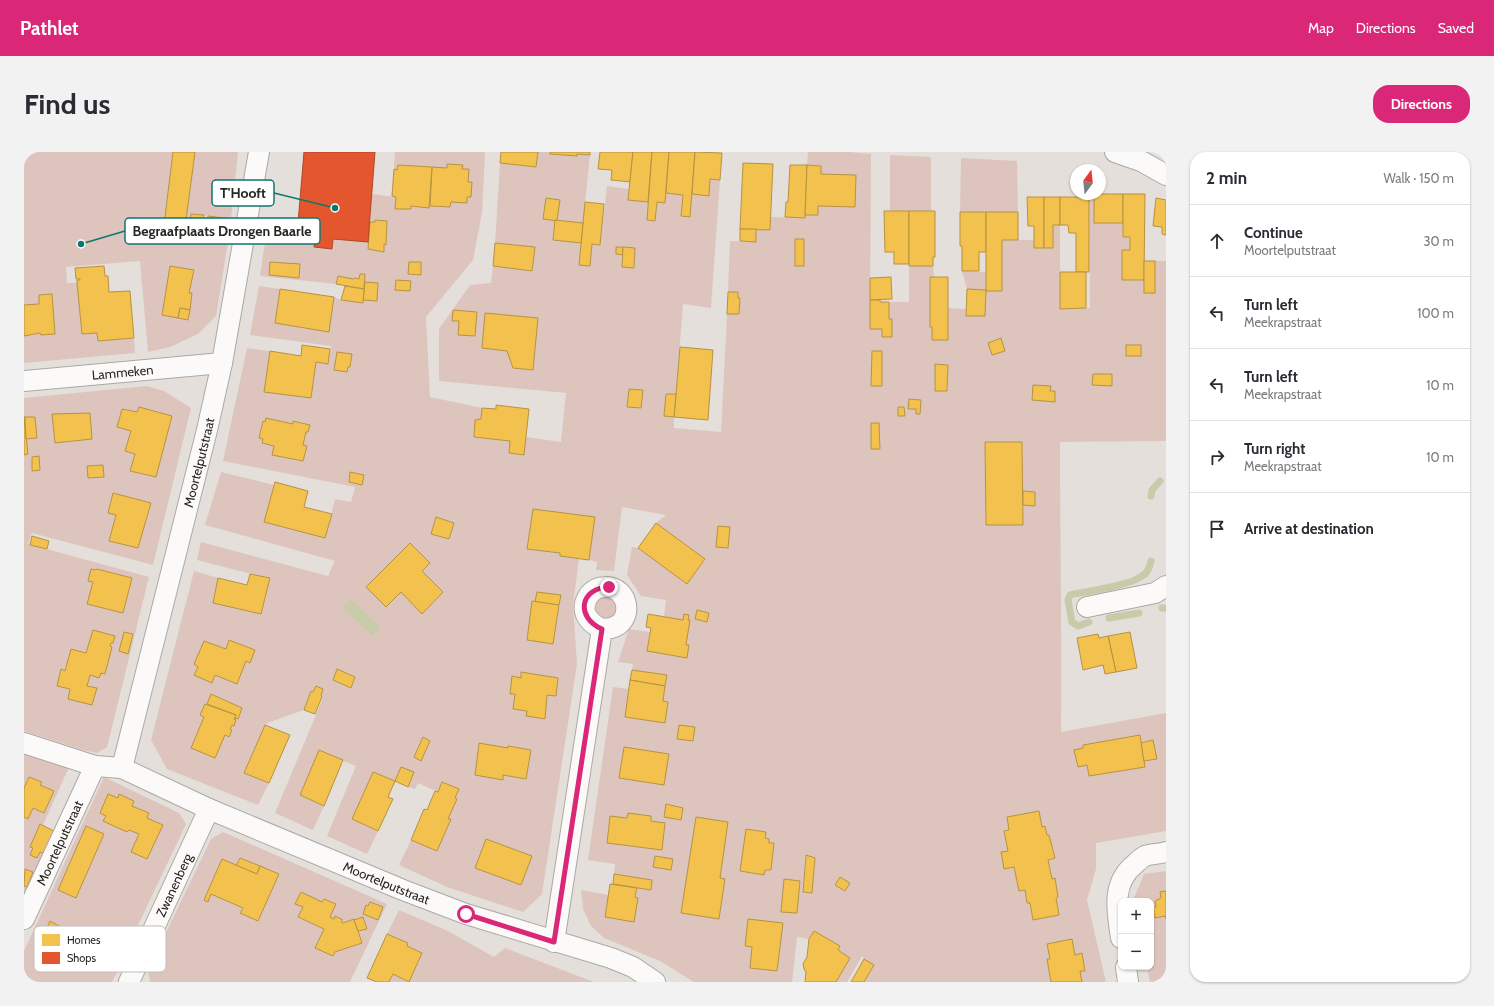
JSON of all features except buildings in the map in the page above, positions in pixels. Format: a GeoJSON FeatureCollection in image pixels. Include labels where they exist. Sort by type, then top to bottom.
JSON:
{"type":"FeatureCollection","features":[{"type":"Feature","properties":{"kind":"street","name":"Moortelputstraat"},"geometry":{"type":"LineString","coordinates":[[122,768],[208,430],[222,362],[259,152]]}},
{"type":"Feature","properties":{"kind":"street"},"geometry":{"type":"LineString","coordinates":[[1115,152],[1141,161],[1166,175]]}},
{"type":"Feature","properties":{"kind":"street","name":"Lammeken"},"geometry":{"type":"LineString","coordinates":[[24,381],[222,362]]}},
{"type":"Feature","properties":{"kind":"street"},"geometry":{"type":"LineString","coordinates":[[1087,607],[1155,593],[1166,586]]}},
{"type":"Feature","properties":{"kind":"street"},"geometry":{"type":"LineString","coordinates":[[554,942],[602,629]]}},
{"type":"Feature","properties":{"kind":"street","name":"Moortelputstraat"},"geometry":{"type":"LineString","coordinates":[[24,743],[95,766],[122,768],[209,809],[410,893],[466,914],[616,960],[633,967],[655,982]]}},
{"type":"Feature","properties":{"kind":"street","name":"Moortelputstraat"},"geometry":{"type":"LineString","coordinates":[[24,919],[95,766]]}},
{"type":"Feature","properties":{"kind":"street","name":"Zwanenberg"},"geometry":{"type":"LineString","coordinates":[[155,926],[209,809]]}},
{"type":"Feature","properties":{"kind":"street"},"geometry":{"type":"LineString","coordinates":[[1120,934],[1117,912],[1118,894],[1121,880],[1129,869],[1144,856],[1166,852]]}},
{"type":"Feature","properties":{"kind":"street"},"geometry":{"type":"LineString","coordinates":[[1126,970],[1128,982]]}},
{"type":"Feature","properties":{"kind":"street","name":"Zwanenberg"},"geometry":{"type":"LineString","coordinates":[[129,982],[134,972]]}},
{"type":"Feature","properties":{"kind":"shaded area"},"geometry":{"type":"Polygon","coordinates":[[[24,152],[173,152],[164,225],[185,228],[195,152],[238,152],[231,219],[191,214],[189,232],[229,236],[216,316],[198,334],[170,347],[148,352],[140,261],[66,267],[67,283],[77,283],[82,334],[97,333],[98,341],[134,338],[135,353],[24,363],[24,336],[40,333],[52,294],[39,295],[39,304],[24,305],[24,152]],[[171,266],[162,315],[178,318],[190,310],[192,293],[189,293],[194,270],[171,266]]]}},
{"type":"Feature","properties":{"kind":"shaded area"},"geometry":{"type":"Polygon","coordinates":[[[395,152],[485,152],[482,213],[473,260],[426,317],[430,397],[482,408],[481,419],[475,420],[474,437],[510,441],[509,453],[524,454],[526,437],[561,442],[566,393],[439,381],[439,329],[470,285],[491,283],[493,266],[532,270],[534,247],[495,243],[500,163],[536,167],[538,152],[550,152],[550,154],[576,156],[577,154],[590,155],[583,223],[557,221],[546,198],[543,218],[555,220],[553,240],[581,243],[579,265],[590,266],[592,244],[600,245],[607,186],[629,189],[648,202],[647,220],[655,221],[657,202],[665,203],[666,193],[683,195],[681,216],[692,194],[709,196],[710,179],[720,180],[711,308],[683,304],[676,394],[666,394],[664,416],[674,417],[674,428],[721,432],[727,314],[739,314],[740,298],[738,298],[738,292],[728,292],[730,241],[756,242],[756,229],[770,217],[805,218],[805,215],[818,215],[818,206],[855,207],[856,175],[821,174],[821,166],[807,165],[808,152],[849,152],[871,154],[870,328],[882,329],[892,337],[892,319],[889,319],[889,302],[909,302],[909,266],[933,266],[934,277],[930,277],[930,327],[932,327],[948,308],[966,309],[966,316],[985,316],[986,291],[1002,291],[1002,240],[1034,240],[1034,248],[1053,248],[1053,225],[1060,225],[1060,308],[1090,308],[1089,200],[1094,200],[1094,222],[1123,223],[1130,237],[1130,250],[1123,250],[1144,280],[1144,293],[1155,293],[1155,261],[1166,261],[1166,441],[1060,442],[1061,732],[1166,713],[1166,831],[1096,843],[1096,869],[1087,900],[1106,982],[1082,982],[1080,971],[1084,971],[1081,954],[1075,955],[1047,944],[1050,959],[1047,959],[1051,982],[864,982],[864,959],[862,956],[847,982],[836,982],[850,958],[838,950],[839,946],[814,931],[809,939],[797,937],[792,982],[694,982],[660,961],[604,938],[591,926],[583,909],[581,890],[608,895],[605,917],[634,921],[637,888],[651,890],[652,880],[614,874],[615,864],[588,860],[613,687],[629,689],[625,717],[665,723],[668,702],[663,701],[667,675],[632,670],[633,664],[618,662],[629,629],[650,632],[647,651],[687,658],[689,645],[686,645],[689,615],[684,614],[683,620],[664,617],[666,600],[641,596],[627,575],[632,547],[638,548],[687,584],[705,560],[656,523],[666,515],[622,507],[614,571],[596,570],[597,562],[589,560],[595,517],[533,509],[527,549],[560,553],[560,556],[579,559],[573,605],[577,664],[542,894],[523,912],[447,887],[399,865],[411,840],[437,851],[450,820],[448,819],[457,799],[455,798],[459,789],[442,782],[438,792],[418,783],[415,789],[408,787],[414,773],[401,767],[395,781],[352,819],[378,831],[367,854],[327,836],[356,766],[319,751],[300,795],[324,806],[313,830],[275,813],[323,698],[321,696],[323,689],[316,686],[313,692],[311,691],[304,710],[267,723],[244,772],[269,783],[258,805],[167,769],[151,740],[194,571],[218,578],[213,603],[261,614],[270,579],[197,560],[201,542],[328,576],[335,561],[205,525],[221,472],[274,485],[325,538],[335,499],[351,502],[355,487],[223,461],[247,348],[270,351],[264,392],[311,398],[316,362],[328,364],[331,346],[250,335],[259,286],[280,289],[275,323],[329,332],[334,297],[341,300],[363,303],[365,274],[360,274],[359,279],[338,276],[336,284],[260,276],[267,229],[297,235],[315,236],[314,247],[332,249],[333,239],[368,242],[368,249],[383,252],[384,244],[386,244],[387,221],[375,220],[375,222],[370,222],[372,194],[396,197],[395,209],[411,209],[411,206],[450,207],[451,202],[471,197],[472,182],[468,182],[469,169],[462,169],[462,165],[447,164],[447,168],[398,165],[397,170],[394,169],[395,152]],[[796,239],[795,266],[803,266],[804,239],[796,239]],[[616,247],[616,254],[623,255],[622,267],[634,268],[635,248],[616,247]],[[1126,345],[1126,356],[1141,356],[1141,345],[1126,345]],[[872,351],[871,385],[882,351],[872,351]],[[352,354],[334,370],[347,372],[348,367],[350,367],[352,354]],[[936,364],[947,391],[948,365],[936,364]],[[1093,374],[1093,385],[1112,386],[1112,374],[1093,374]],[[629,389],[627,407],[641,408],[643,391],[629,389]],[[909,399],[908,409],[916,409],[916,414],[920,414],[921,400],[909,399]],[[266,418],[265,422],[263,421],[259,438],[263,439],[262,443],[274,446],[272,455],[303,461],[307,446],[303,445],[306,432],[308,432],[310,425],[293,424],[266,418]],[[871,423],[871,449],[880,449],[879,423],[871,423]],[[985,442],[986,525],[1023,525],[1023,505],[1035,506],[1035,492],[1023,491],[1022,442],[985,442]],[[350,473],[349,482],[362,485],[364,475],[350,473]],[[436,518],[431,534],[449,539],[454,523],[436,518]],[[410,543],[366,587],[386,607],[401,592],[422,614],[443,592],[422,571],[430,563],[410,543]],[[537,592],[535,602],[532,602],[527,640],[553,644],[561,595],[537,592]],[[697,610],[696,619],[707,622],[709,613],[697,610]],[[230,640],[226,649],[204,641],[194,664],[198,667],[195,675],[212,683],[215,675],[237,684],[246,661],[255,650],[230,640]],[[337,670],[333,680],[351,688],[355,677],[337,670]],[[521,672],[521,678],[512,677],[510,694],[515,694],[513,709],[527,711],[527,716],[545,719],[547,695],[556,696],[558,678],[521,672]],[[211,694],[200,715],[204,717],[191,747],[215,758],[225,735],[229,737],[232,730],[230,729],[232,725],[234,726],[236,720],[234,719],[238,718],[242,708],[211,694]],[[679,726],[677,739],[693,741],[695,728],[679,726]],[[1139,735],[1083,745],[1083,748],[1074,750],[1077,766],[1087,765],[1089,776],[1145,767],[1144,761],[1156,759],[1153,741],[1141,743],[1139,735]],[[423,737],[414,757],[421,761],[430,741],[423,737]],[[480,744],[475,775],[503,779],[503,775],[526,778],[531,750],[508,746],[508,748],[480,744]],[[666,804],[664,817],[681,820],[683,808],[666,804]],[[1039,811],[1007,817],[1009,830],[1004,831],[1008,851],[1001,852],[1014,867],[1019,890],[1025,890],[1027,903],[1030,903],[1033,920],[1059,915],[1055,878],[1052,879],[1048,860],[1055,858],[1053,847],[1051,848],[1045,826],[1042,827],[1039,811]],[[628,813],[627,818],[610,816],[607,843],[662,849],[665,823],[651,821],[651,816],[628,813]],[[696,817],[681,913],[719,919],[725,880],[720,878],[728,822],[696,817]],[[746,829],[740,871],[763,875],[765,870],[771,870],[774,843],[769,843],[769,839],[765,838],[766,832],[746,829]],[[486,840],[475,868],[521,885],[532,856],[486,840]],[[805,855],[803,892],[812,893],[815,858],[805,855]],[[840,877],[835,885],[845,891],[850,883],[840,877]],[[784,879],[781,912],[797,913],[800,881],[784,879]],[[748,919],[745,946],[752,947],[750,968],[777,971],[783,923],[748,919]]]}},
{"type":"Feature","properties":{"kind":"shaded area"},"geometry":{"type":"Polygon","coordinates":[[[890,155],[931,157],[931,211],[890,211],[890,155]]]}},
{"type":"Feature","properties":{"kind":"shaded area"},"geometry":{"type":"Polygon","coordinates":[[[961,158],[1017,161],[1018,212],[960,212],[961,158]]]}},
{"type":"Feature","properties":{"kind":"shaded area"},"geometry":{"type":"Polygon","coordinates":[[[962,271],[986,272],[986,290],[967,289],[962,271]]]}},
{"type":"Feature","properties":{"kind":"shaded area"},"geometry":{"type":"Polygon","coordinates":[[[147,386],[164,391],[191,408],[153,565],[32,533],[28,544],[149,577],[107,747],[97,753],[24,731],[24,455],[28,454],[26,439],[37,438],[35,417],[24,416],[24,398],[147,386]],[[139,407],[137,412],[122,409],[117,427],[131,431],[125,451],[135,454],[130,471],[156,477],[172,416],[139,407]],[[90,413],[52,414],[55,443],[92,439],[90,413]],[[39,456],[32,457],[32,470],[40,470],[39,456]],[[103,465],[87,466],[88,478],[104,477],[103,465]],[[114,493],[108,513],[116,515],[109,541],[138,548],[151,503],[114,493]],[[91,569],[88,581],[93,582],[88,604],[123,613],[132,578],[97,569],[91,569]],[[124,632],[119,651],[128,654],[133,634],[124,632]],[[115,636],[86,653],[71,649],[65,671],[61,670],[57,686],[70,689],[68,699],[92,705],[97,688],[87,686],[90,675],[99,678],[101,673],[105,674],[112,647],[110,646],[111,643],[113,643],[115,636]]]}},
{"type":"Feature","properties":{"kind":"shaded area"},"geometry":{"type":"Polygon","coordinates":[[[599,594],[615,598],[618,611],[612,618],[599,619],[592,604],[599,594]]]}},
{"type":"Feature","properties":{"kind":"shaded area"},"geometry":{"type":"Polygon","coordinates":[[[351,599],[380,627],[372,636],[343,608],[351,599]]]}},
{"type":"Feature","properties":{"kind":"shaded area"},"geometry":{"type":"Polygon","coordinates":[[[24,751],[69,767],[43,825],[41,824],[30,847],[33,848],[30,855],[37,858],[40,852],[44,854],[24,903],[24,817],[28,819],[33,808],[44,813],[54,791],[40,785],[41,782],[29,777],[24,788],[24,751]]]}},
{"type":"Feature","properties":{"kind":"shaded area"},"geometry":{"type":"Polygon","coordinates":[[[104,777],[179,813],[186,824],[138,926],[59,926],[50,922],[48,926],[35,926],[104,777]],[[108,794],[100,813],[106,816],[104,821],[127,832],[129,830],[139,834],[131,852],[147,859],[163,825],[147,818],[149,813],[132,806],[134,801],[120,794],[118,798],[108,794]],[[87,826],[58,890],[76,898],[104,834],[87,826]]]}},
{"type":"Feature","properties":{"kind":"shaded area"},"geometry":{"type":"Polygon","coordinates":[[[223,832],[387,904],[350,982],[150,982],[148,972],[166,972],[166,933],[211,839],[223,832]],[[240,858],[236,866],[222,859],[204,900],[208,901],[211,894],[243,908],[241,913],[258,921],[278,874],[240,858]],[[301,892],[295,904],[303,907],[298,918],[324,929],[315,948],[333,956],[335,952],[362,943],[358,931],[367,929],[363,917],[343,923],[341,922],[342,920],[335,917],[334,919],[330,917],[336,904],[324,899],[322,902],[301,892]],[[370,902],[368,906],[366,905],[363,914],[378,920],[383,907],[370,902]]]}},
{"type":"Feature","properties":{"kind":"shaded area"},"geometry":{"type":"Polygon","coordinates":[[[1166,871],[1166,891],[1156,907],[1154,907],[1154,898],[1134,898],[1144,874],[1166,871]]]}},
{"type":"Feature","properties":{"kind":"shaded area"},"geometry":{"type":"Polygon","coordinates":[[[1154,908],[1165,916],[1166,919],[1166,982],[1150,982],[1148,970],[1154,970],[1154,908]]]}},
{"type":"Feature","properties":{"kind":"shaded area"},"geometry":{"type":"Polygon","coordinates":[[[399,910],[448,931],[494,957],[505,948],[594,982],[389,982],[393,974],[409,981],[422,953],[407,946],[408,943],[387,934],[399,910]]]}},
{"type":"Feature","properties":{"kind":"shaded area"},"geometry":{"type":"Polygon","coordinates":[[[34,929],[34,972],[117,972],[112,982],[24,982],[24,951],[34,929]]]}},
{"type":"Feature","properties":{"kind":"waterway"},"geometry":{"type":"LineString","coordinates":[[1151,496],[1152,490],[1160,481]]}},
{"type":"Feature","properties":{"kind":"waterway"},"geometry":{"type":"LineString","coordinates":[[1089,622],[1078,626],[1072,622],[1068,600],[1070,595],[1108,588],[1136,580],[1146,573],[1151,561]]}},
{"type":"Feature","properties":{"kind":"waterway"},"geometry":{"type":"LineString","coordinates":[[1109,618],[1139,613]]}},
{"type":"Feature","properties":{"kind":"place","name":"T'Hooft"},"geometry":{"type":"Point","coordinates":[335,208]}},
{"type":"Feature","properties":{"kind":"place","name":"Begraafplaats Drongen Baarle"},"geometry":{"type":"Point","coordinates":[81,244]}},
{"type":"Feature","properties":{"kind":"route"},"geometry":{"type":"LineString","coordinates":[[466,914],[554,942],[602,629],[593,625],[587,618],[584,609],[586,600],[592,592],[600,587],[609,587]]}}]}
